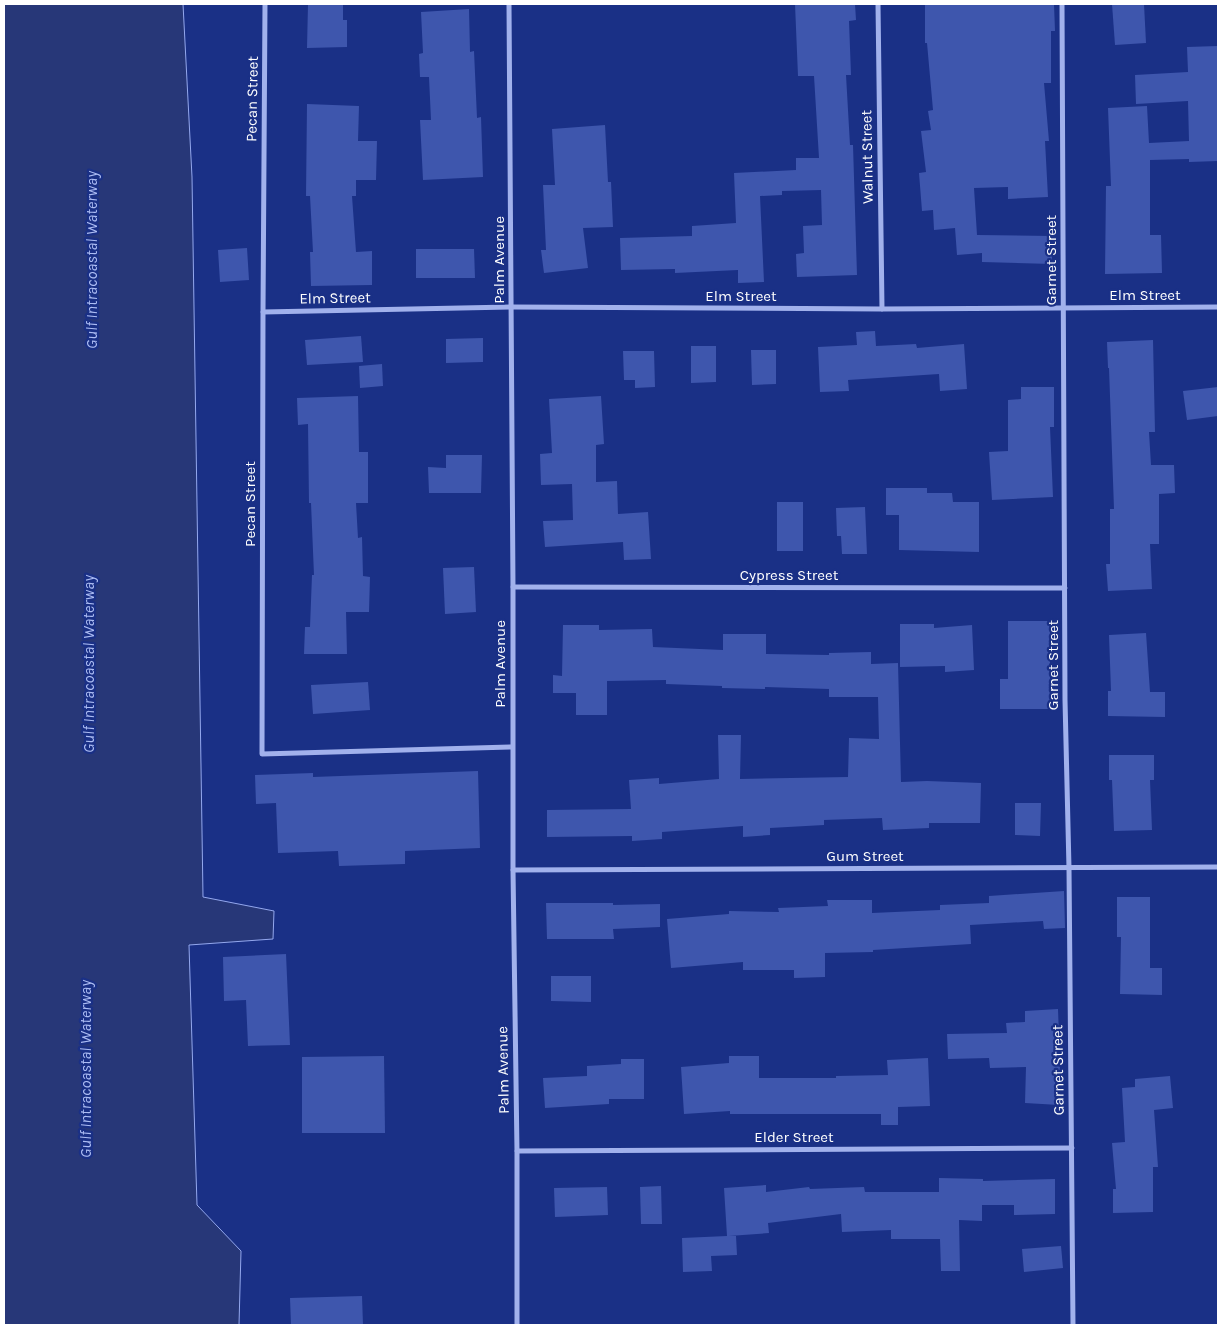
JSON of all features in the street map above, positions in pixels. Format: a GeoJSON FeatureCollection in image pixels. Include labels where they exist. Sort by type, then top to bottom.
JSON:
{"type":"FeatureCollection","features":[{"type":"Feature","properties":{"kind":"street","name":"Pecan Street"},"geometry":{"type":"LineString","coordinates":[[266,4],[262,754],[512,747]]}},
{"type":"Feature","properties":{"kind":"street","name":"Palm Avenue"},"geometry":{"type":"LineString","coordinates":[[510,4],[513,587],[512,870],[517,1151],[517,1325]]}},
{"type":"Feature","properties":{"kind":"street","name":"Walnut Street"},"geometry":{"type":"LineString","coordinates":[[878,4],[882,309]]}},
{"type":"Feature","properties":{"kind":"street","name":"Garnet Street"},"geometry":{"type":"LineString","coordinates":[[1062,4],[1065,700],[1069,868],[1073,1325]]}},
{"type":"Feature","properties":{"kind":"street","name":"Elm Street"},"geometry":{"type":"LineString","coordinates":[[263,312],[512,307],[882,309],[1218,307]]}},
{"type":"Feature","properties":{"kind":"street","name":"Cypress Street"},"geometry":{"type":"LineString","coordinates":[[513,587],[1065,588]]}},
{"type":"Feature","properties":{"kind":"street","name":"Gum Street"},"geometry":{"type":"LineString","coordinates":[[512,870],[1218,867]]}},
{"type":"Feature","properties":{"kind":"street","name":"Elder Street"},"geometry":{"type":"LineString","coordinates":[[517,1151],[1072,1148]]}},
{"type":"Feature","properties":{"kind":"water","name":"Gulf Intracoastal Waterway"},"geometry":{"type":"Polygon","coordinates":[[[4,4],[183,4],[192,177],[203,897],[274,911],[273,939],[189,945],[197,1205],[241,1251],[239,1325],[4,1325],[4,4]]]}},
{"type":"Feature","properties":{"kind":"building"},"geometry":{"type":"Polygon","coordinates":[[[308,4],[343,4],[343,20],[347,20],[347,47],[307,48],[308,4]]]}},
{"type":"Feature","properties":{"kind":"building"},"geometry":{"type":"Polygon","coordinates":[[[795,4],[855,4],[856,20],[849,21],[851,75],[846,75],[850,145],[853,145],[857,275],[797,277],[796,254],[804,253],[803,226],[822,225],[821,190],[782,191],[782,195],[760,196],[764,282],[738,283],[738,270],[675,273],[675,269],[621,270],[620,238],[692,236],[692,226],[736,223],[734,173],[796,170],[796,158],[819,158],[814,76],[798,76],[795,4]]]}},
{"type":"Feature","properties":{"kind":"building"},"geometry":{"type":"Polygon","coordinates":[[[925,4],[1054,4],[1055,31],[1051,31],[1051,83],[1044,83],[1049,141],[1045,141],[1048,197],[1008,199],[1008,187],[974,188],[977,235],[1052,236],[1052,264],[982,262],[982,253],[957,255],[955,228],[934,230],[933,210],[922,211],[919,173],[926,172],[921,131],[931,130],[928,111],[933,110],[927,43],[925,43],[925,4]]]}},
{"type":"Feature","properties":{"kind":"building"},"geometry":{"type":"Polygon","coordinates":[[[1112,4],[1144,4],[1146,43],[1115,45],[1112,4]]]}},
{"type":"Feature","properties":{"kind":"building"},"geometry":{"type":"Polygon","coordinates":[[[469,9],[470,52],[474,51],[477,118],[481,117],[483,177],[423,180],[420,120],[431,120],[429,77],[420,77],[419,54],[423,53],[421,12],[469,9]]]}},
{"type":"Feature","properties":{"kind":"building"},"geometry":{"type":"Polygon","coordinates":[[[1218,46],[1218,161],[1189,162],[1189,159],[1150,160],[1150,235],[1161,235],[1162,273],[1105,274],[1106,186],[1111,186],[1108,108],[1147,106],[1149,143],[1189,141],[1188,101],[1136,104],[1135,75],[1188,72],[1187,47],[1218,46]]]}},
{"type":"Feature","properties":{"kind":"building"},"geometry":{"type":"Polygon","coordinates":[[[307,104],[359,106],[358,141],[377,141],[376,180],[356,180],[356,196],[352,196],[356,252],[372,251],[372,285],[311,286],[310,252],[313,252],[310,196],[306,196],[307,104]]]}},
{"type":"Feature","properties":{"kind":"building"},"geometry":{"type":"Polygon","coordinates":[[[605,125],[608,182],[611,182],[613,227],[583,228],[588,268],[544,273],[541,250],[546,250],[543,185],[555,185],[552,129],[605,125]]]}},
{"type":"Feature","properties":{"kind":"building"},"geometry":{"type":"Polygon","coordinates":[[[247,248],[249,280],[220,282],[218,250],[247,248]]]}},
{"type":"Feature","properties":{"kind":"building"},"geometry":{"type":"Polygon","coordinates":[[[416,249],[474,249],[475,278],[416,278],[416,249]]]}},
{"type":"Feature","properties":{"kind":"building"},"geometry":{"type":"Polygon","coordinates":[[[875,331],[876,346],[916,344],[917,348],[964,344],[967,389],[940,391],[939,374],[848,380],[849,391],[820,392],[818,347],[857,345],[856,332],[875,331]]]}},
{"type":"Feature","properties":{"kind":"building"},"geometry":{"type":"Polygon","coordinates":[[[361,336],[363,362],[307,365],[305,340],[361,336]]]}},
{"type":"Feature","properties":{"kind":"building"},"geometry":{"type":"Polygon","coordinates":[[[483,338],[483,362],[446,363],[446,339],[483,338]]]}},
{"type":"Feature","properties":{"kind":"building"},"geometry":{"type":"Polygon","coordinates":[[[1153,340],[1155,432],[1149,432],[1151,465],[1174,465],[1175,493],[1159,494],[1159,544],[1150,544],[1152,589],[1108,591],[1106,564],[1110,564],[1110,509],[1114,509],[1107,342],[1153,340]]]}},
{"type":"Feature","properties":{"kind":"building"},"geometry":{"type":"Polygon","coordinates":[[[691,346],[716,346],[716,382],[691,383],[691,346]]]}},
{"type":"Feature","properties":{"kind":"building"},"geometry":{"type":"Polygon","coordinates":[[[751,350],[776,350],[776,384],[752,385],[751,350]]]}},
{"type":"Feature","properties":{"kind":"building"},"geometry":{"type":"Polygon","coordinates":[[[623,351],[654,351],[655,387],[635,388],[635,380],[624,380],[623,351]]]}},
{"type":"Feature","properties":{"kind":"building"},"geometry":{"type":"Polygon","coordinates":[[[382,364],[383,386],[360,388],[359,366],[382,364]]]}},
{"type":"Feature","properties":{"kind":"building"},"geometry":{"type":"Polygon","coordinates":[[[1021,387],[1054,387],[1054,427],[1050,427],[1053,497],[992,500],[989,452],[1008,451],[1008,400],[1021,399],[1021,387]]]}},
{"type":"Feature","properties":{"kind":"building"},"geometry":{"type":"Polygon","coordinates":[[[1218,387],[1218,416],[1187,420],[1183,391],[1218,387]]]}},
{"type":"Feature","properties":{"kind":"building"},"geometry":{"type":"Polygon","coordinates":[[[358,396],[359,452],[368,452],[368,503],[356,503],[358,538],[362,537],[363,576],[370,577],[369,612],[346,612],[347,654],[304,654],[305,627],[310,627],[312,575],[314,575],[311,503],[309,503],[308,424],[298,425],[297,398],[358,396]]]}},
{"type":"Feature","properties":{"kind":"building"},"geometry":{"type":"Polygon","coordinates":[[[601,396],[604,444],[596,445],[596,482],[617,481],[618,514],[648,512],[651,559],[624,560],[623,542],[545,547],[543,521],[573,520],[572,484],[541,485],[540,454],[552,453],[549,399],[601,396]]]}},
{"type":"Feature","properties":{"kind":"building"},"geometry":{"type":"Polygon","coordinates":[[[446,455],[482,455],[481,493],[429,493],[428,467],[446,468],[446,455]]]}},
{"type":"Feature","properties":{"kind":"building"},"geometry":{"type":"Polygon","coordinates":[[[886,488],[927,488],[927,493],[952,493],[953,502],[979,502],[979,552],[899,550],[899,515],[886,515],[886,488]]]}},
{"type":"Feature","properties":{"kind":"building"},"geometry":{"type":"Polygon","coordinates":[[[777,502],[803,502],[803,551],[777,551],[777,502]]]}},
{"type":"Feature","properties":{"kind":"building"},"geometry":{"type":"Polygon","coordinates":[[[865,507],[867,554],[842,554],[841,536],[837,536],[836,508],[865,507]]]}},
{"type":"Feature","properties":{"kind":"building"},"geometry":{"type":"Polygon","coordinates":[[[474,567],[476,612],[445,614],[443,568],[474,567]]]}},
{"type":"Feature","properties":{"kind":"building"},"geometry":{"type":"Polygon","coordinates":[[[1008,621],[1058,621],[1059,651],[1050,651],[1050,709],[1000,709],[1000,679],[1008,679],[1008,621]]]}},
{"type":"Feature","properties":{"kind":"building"},"geometry":{"type":"Polygon","coordinates":[[[900,624],[934,624],[934,628],[972,625],[974,670],[945,672],[945,666],[900,667],[900,624]]]}},
{"type":"Feature","properties":{"kind":"building"},"geometry":{"type":"Polygon","coordinates":[[[563,625],[599,625],[599,630],[652,629],[653,647],[723,650],[723,634],[766,634],[766,654],[829,655],[829,653],[871,652],[871,664],[898,663],[901,782],[981,783],[980,823],[929,823],[929,828],[883,830],[882,818],[824,820],[824,825],[770,828],[770,835],[743,837],[743,826],[662,832],[662,839],[632,841],[632,836],[547,837],[547,810],[631,809],[629,780],[659,778],[659,784],[719,779],[718,735],[741,735],[740,779],[848,777],[849,738],[879,739],[878,697],[829,697],[829,689],[722,688],[722,686],[666,684],[666,680],[607,681],[607,715],[576,715],[576,693],[553,693],[553,675],[562,676],[563,625]]]}},
{"type":"Feature","properties":{"kind":"building"},"geometry":{"type":"Polygon","coordinates":[[[1146,633],[1150,692],[1165,692],[1165,717],[1108,716],[1108,691],[1111,691],[1109,635],[1146,633]]]}},
{"type":"Feature","properties":{"kind":"building"},"geometry":{"type":"Polygon","coordinates":[[[368,682],[370,710],[313,714],[311,685],[368,682]]]}},
{"type":"Feature","properties":{"kind":"building"},"geometry":{"type":"Polygon","coordinates":[[[1109,755],[1154,755],[1154,780],[1150,780],[1152,830],[1114,831],[1112,780],[1109,780],[1109,755]]]}},
{"type":"Feature","properties":{"kind":"building"},"geometry":{"type":"Polygon","coordinates":[[[478,771],[480,848],[405,851],[405,864],[339,866],[338,851],[278,853],[276,803],[256,804],[255,775],[313,773],[313,777],[478,771]]]}},
{"type":"Feature","properties":{"kind":"building"},"geometry":{"type":"Polygon","coordinates":[[[1015,803],[1041,803],[1040,836],[1015,835],[1015,803]]]}},
{"type":"Feature","properties":{"kind":"building"},"geometry":{"type":"Polygon","coordinates":[[[1064,891],[1065,928],[1044,929],[1043,921],[970,925],[971,944],[873,950],[873,952],[825,953],[825,977],[794,978],[794,970],[743,970],[743,962],[671,968],[667,919],[729,914],[729,911],[779,912],[778,908],[828,906],[827,900],[872,900],[872,913],[940,910],[940,905],[989,903],[989,896],[1064,891]]]}},
{"type":"Feature","properties":{"kind":"building"},"geometry":{"type":"Polygon","coordinates":[[[1117,897],[1150,897],[1150,968],[1162,968],[1162,995],[1120,994],[1121,937],[1117,937],[1117,897]]]}},
{"type":"Feature","properties":{"kind":"building"},"geometry":{"type":"Polygon","coordinates":[[[546,903],[660,904],[660,927],[613,929],[614,939],[547,939],[546,903]]]}},
{"type":"Feature","properties":{"kind":"building"},"geometry":{"type":"Polygon","coordinates":[[[286,954],[290,1045],[248,1046],[246,1000],[224,1001],[223,957],[286,954]]]}},
{"type":"Feature","properties":{"kind":"building"},"geometry":{"type":"Polygon","coordinates":[[[551,976],[591,976],[591,1002],[551,1001],[551,976]]]}},
{"type":"Feature","properties":{"kind":"building"},"geometry":{"type":"Polygon","coordinates":[[[1058,1009],[1059,1105],[1025,1103],[1026,1067],[990,1068],[989,1058],[948,1059],[947,1034],[1007,1033],[1006,1023],[1025,1022],[1025,1011],[1058,1009]]]}},
{"type":"Feature","properties":{"kind":"building"},"geometry":{"type":"Polygon","coordinates":[[[384,1056],[385,1133],[302,1133],[302,1057],[384,1056]]]}},
{"type":"Feature","properties":{"kind":"building"},"geometry":{"type":"Polygon","coordinates":[[[729,1056],[759,1056],[759,1078],[836,1078],[836,1076],[888,1075],[887,1060],[928,1058],[930,1106],[898,1107],[898,1125],[881,1125],[881,1114],[730,1114],[730,1111],[684,1114],[681,1067],[729,1063],[729,1056]]]}},
{"type":"Feature","properties":{"kind":"building"},"geometry":{"type":"Polygon","coordinates":[[[621,1059],[644,1059],[644,1099],[609,1099],[609,1104],[545,1108],[543,1078],[587,1076],[587,1066],[621,1064],[621,1059]]]}},
{"type":"Feature","properties":{"kind":"building"},"geometry":{"type":"Polygon","coordinates":[[[1170,1076],[1173,1108],[1154,1110],[1158,1167],[1153,1167],[1153,1212],[1113,1213],[1113,1189],[1116,1189],[1112,1143],[1125,1142],[1122,1088],[1135,1087],[1135,1079],[1170,1076]]]}},
{"type":"Feature","properties":{"kind":"building"},"geometry":{"type":"Polygon","coordinates":[[[939,1178],[983,1179],[983,1181],[1055,1179],[1055,1214],[1014,1215],[1014,1205],[982,1205],[982,1221],[959,1220],[960,1271],[941,1271],[940,1239],[891,1239],[891,1230],[842,1232],[841,1214],[768,1223],[769,1233],[729,1236],[736,1236],[737,1255],[711,1256],[712,1271],[683,1272],[682,1238],[727,1236],[724,1188],[766,1185],[766,1192],[809,1187],[810,1189],[864,1187],[865,1192],[939,1192],[939,1178]]]}},
{"type":"Feature","properties":{"kind":"building"},"geometry":{"type":"Polygon","coordinates":[[[661,1186],[662,1224],[641,1224],[640,1187],[661,1186]]]}},
{"type":"Feature","properties":{"kind":"building"},"geometry":{"type":"Polygon","coordinates":[[[607,1187],[608,1215],[555,1217],[554,1188],[607,1187]]]}},
{"type":"Feature","properties":{"kind":"building"},"geometry":{"type":"Polygon","coordinates":[[[1061,1246],[1063,1268],[1024,1272],[1022,1249],[1061,1246]]]}},
{"type":"Feature","properties":{"kind":"building"},"geometry":{"type":"Polygon","coordinates":[[[362,1296],[363,1325],[291,1325],[290,1298],[362,1296]]]}}]}
